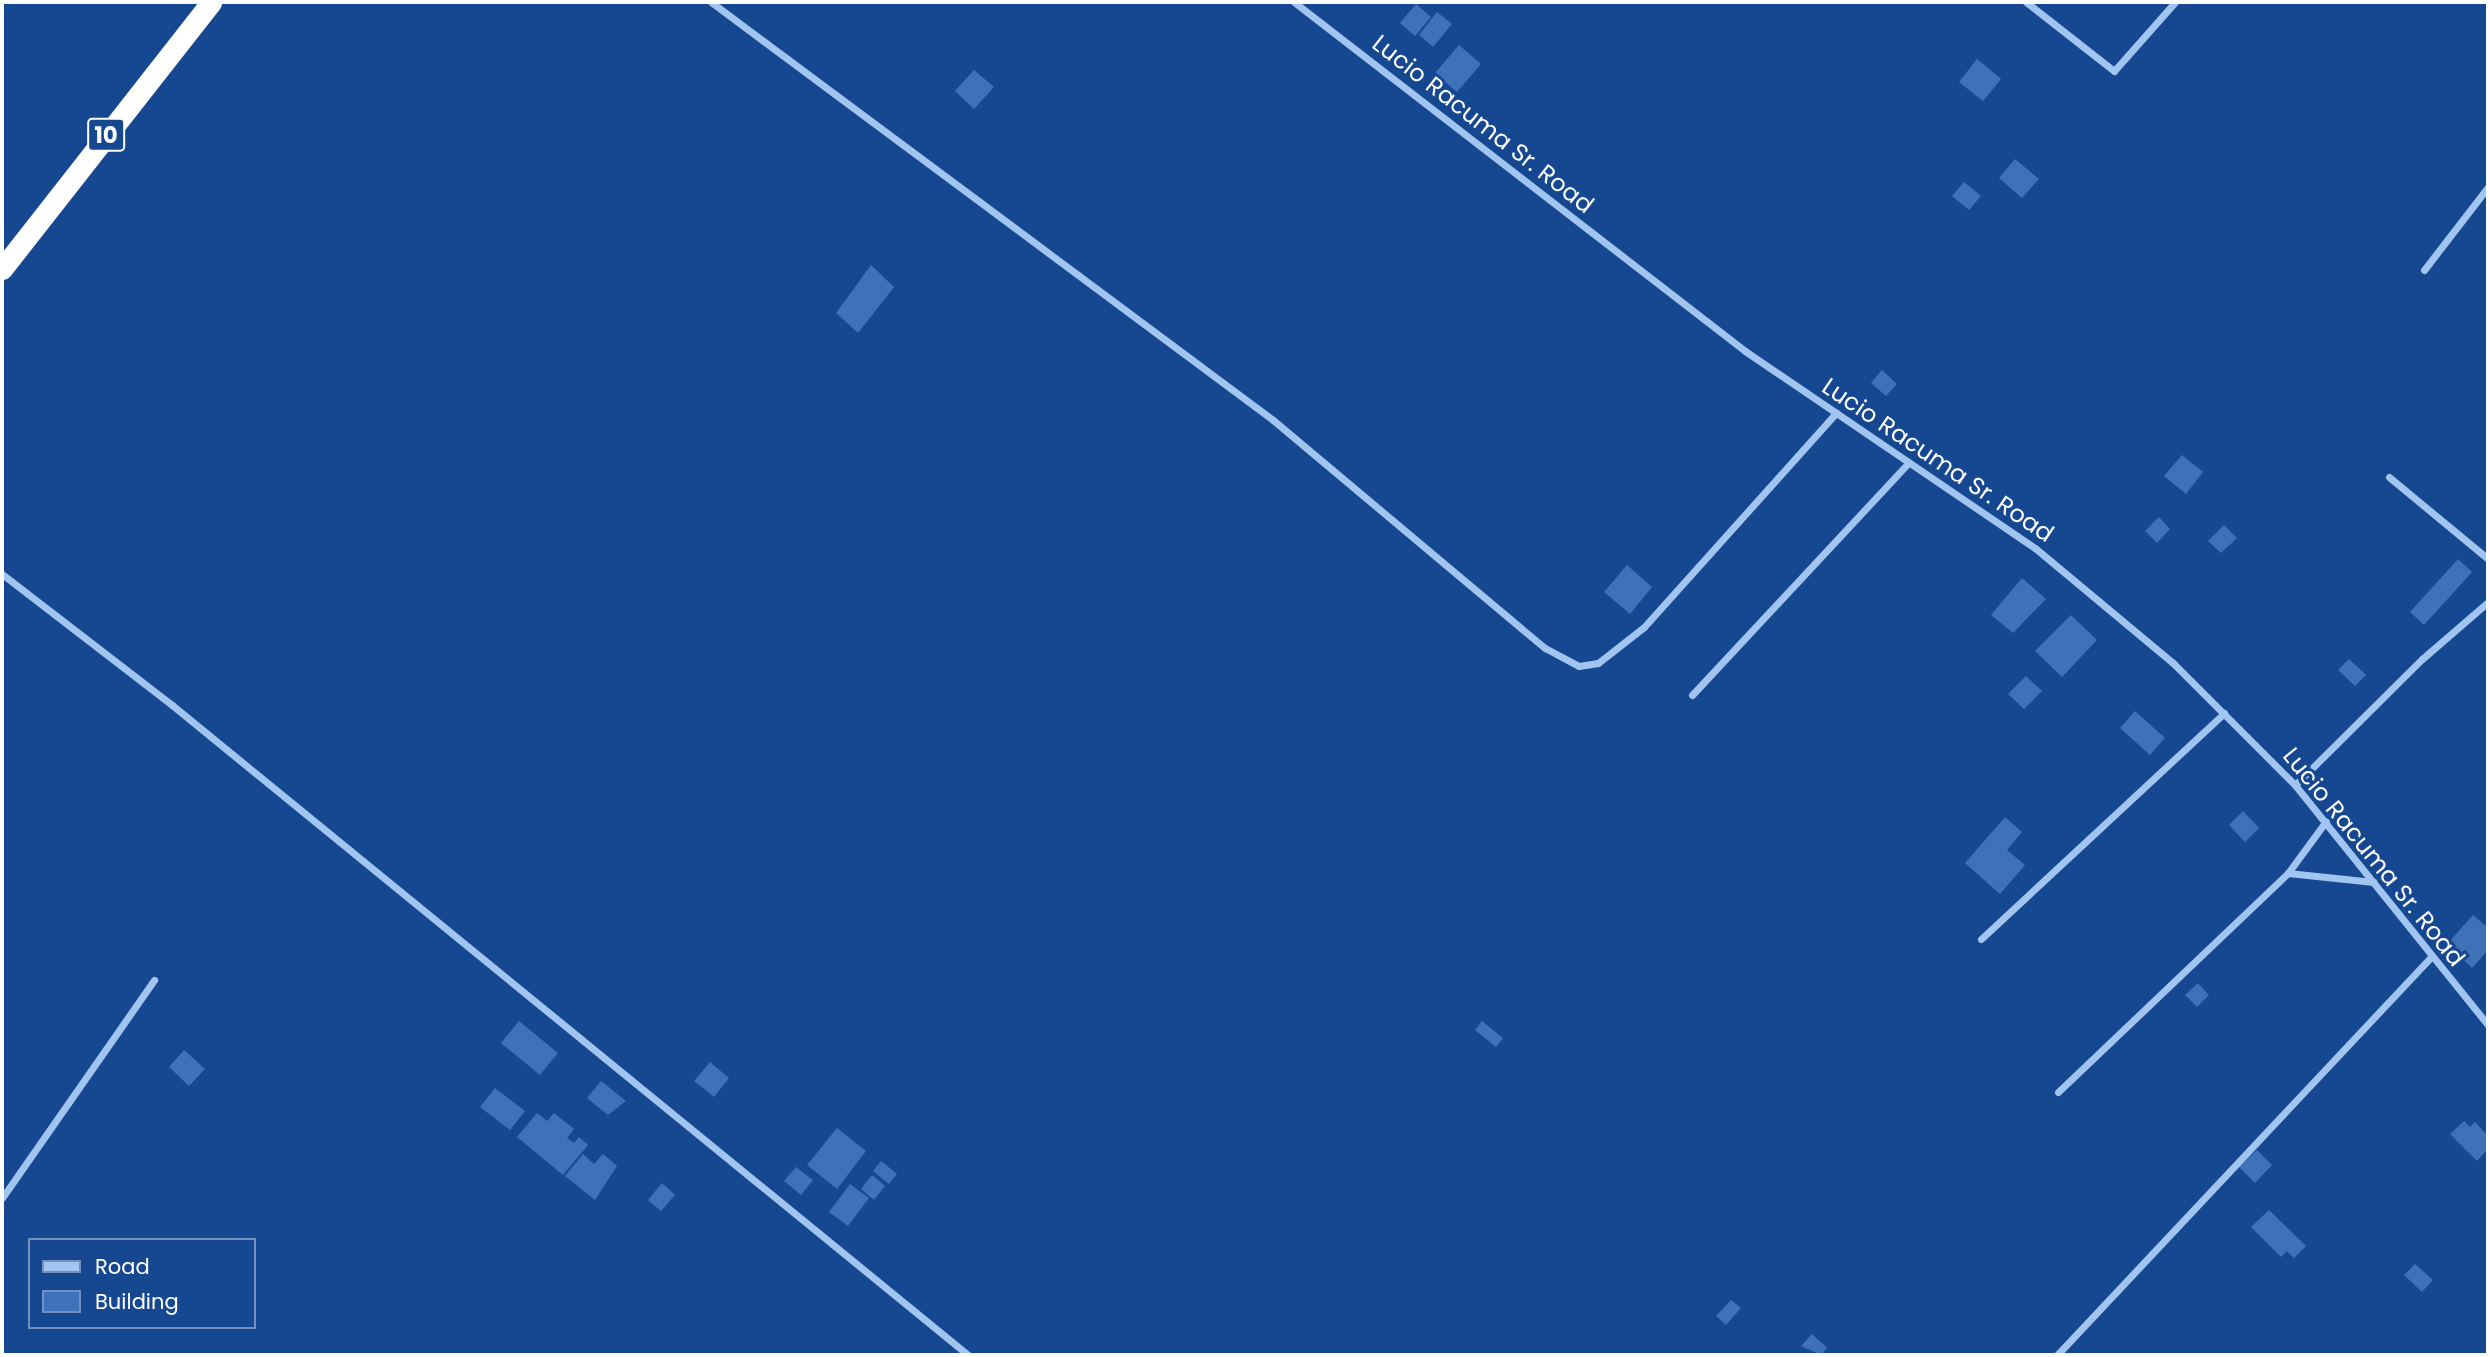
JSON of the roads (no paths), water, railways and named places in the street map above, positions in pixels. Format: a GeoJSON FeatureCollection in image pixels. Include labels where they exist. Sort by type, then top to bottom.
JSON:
{"type":"FeatureCollection","features":[{"type":"Feature","properties":{"kind":"highway","name":"10"},"geometry":{"type":"LineString","coordinates":[[2,269],[211,2]]}},
{"type":"Feature","properties":{"kind":"street"},"geometry":{"type":"LineString","coordinates":[[711,2],[1273,421],[1545,648],[1579,666],[1598,663],[1644,627],[1836,413]]}},
{"type":"Feature","properties":{"kind":"street","name":"Lucio Racuma Sr. Road"},"geometry":{"type":"LineString","coordinates":[[1294,2],[1658,285],[1836,413],[2035,548],[2224,713],[2295,785],[2374,882],[2430,958],[2488,1025]]}},
{"type":"Feature","properties":{"kind":"street"},"geometry":{"type":"LineString","coordinates":[[2026,2],[2114,71],[2174,2]]}},
{"type":"Feature","properties":{"kind":"street"},"geometry":{"type":"LineString","coordinates":[[2424,270],[2488,187]]}},
{"type":"Feature","properties":{"kind":"street"},"geometry":{"type":"LineString","coordinates":[[1692,695],[1909,462]]}},
{"type":"Feature","properties":{"kind":"street"},"geometry":{"type":"LineString","coordinates":[[2389,477],[2488,559]]}},
{"type":"Feature","properties":{"kind":"street"},"geometry":{"type":"LineString","coordinates":[[2,574],[183,714],[968,1355]]}},
{"type":"Feature","properties":{"kind":"street"},"geometry":{"type":"LineString","coordinates":[[2295,785],[2421,659],[2488,602]]}},
{"type":"Feature","properties":{"kind":"street"},"geometry":{"type":"LineString","coordinates":[[1981,939],[2224,713]]}},
{"type":"Feature","properties":{"kind":"street"},"geometry":{"type":"LineString","coordinates":[[2058,1092],[2288,873],[2326,821]]}},
{"type":"Feature","properties":{"kind":"street"},"geometry":{"type":"LineString","coordinates":[[2288,873],[2374,882]]}},
{"type":"Feature","properties":{"kind":"street"},"geometry":{"type":"LineString","coordinates":[[2057,1355],[2430,958]]}},
{"type":"Feature","properties":{"kind":"street"},"geometry":{"type":"LineString","coordinates":[[2,1198],[154,979]]}}]}
